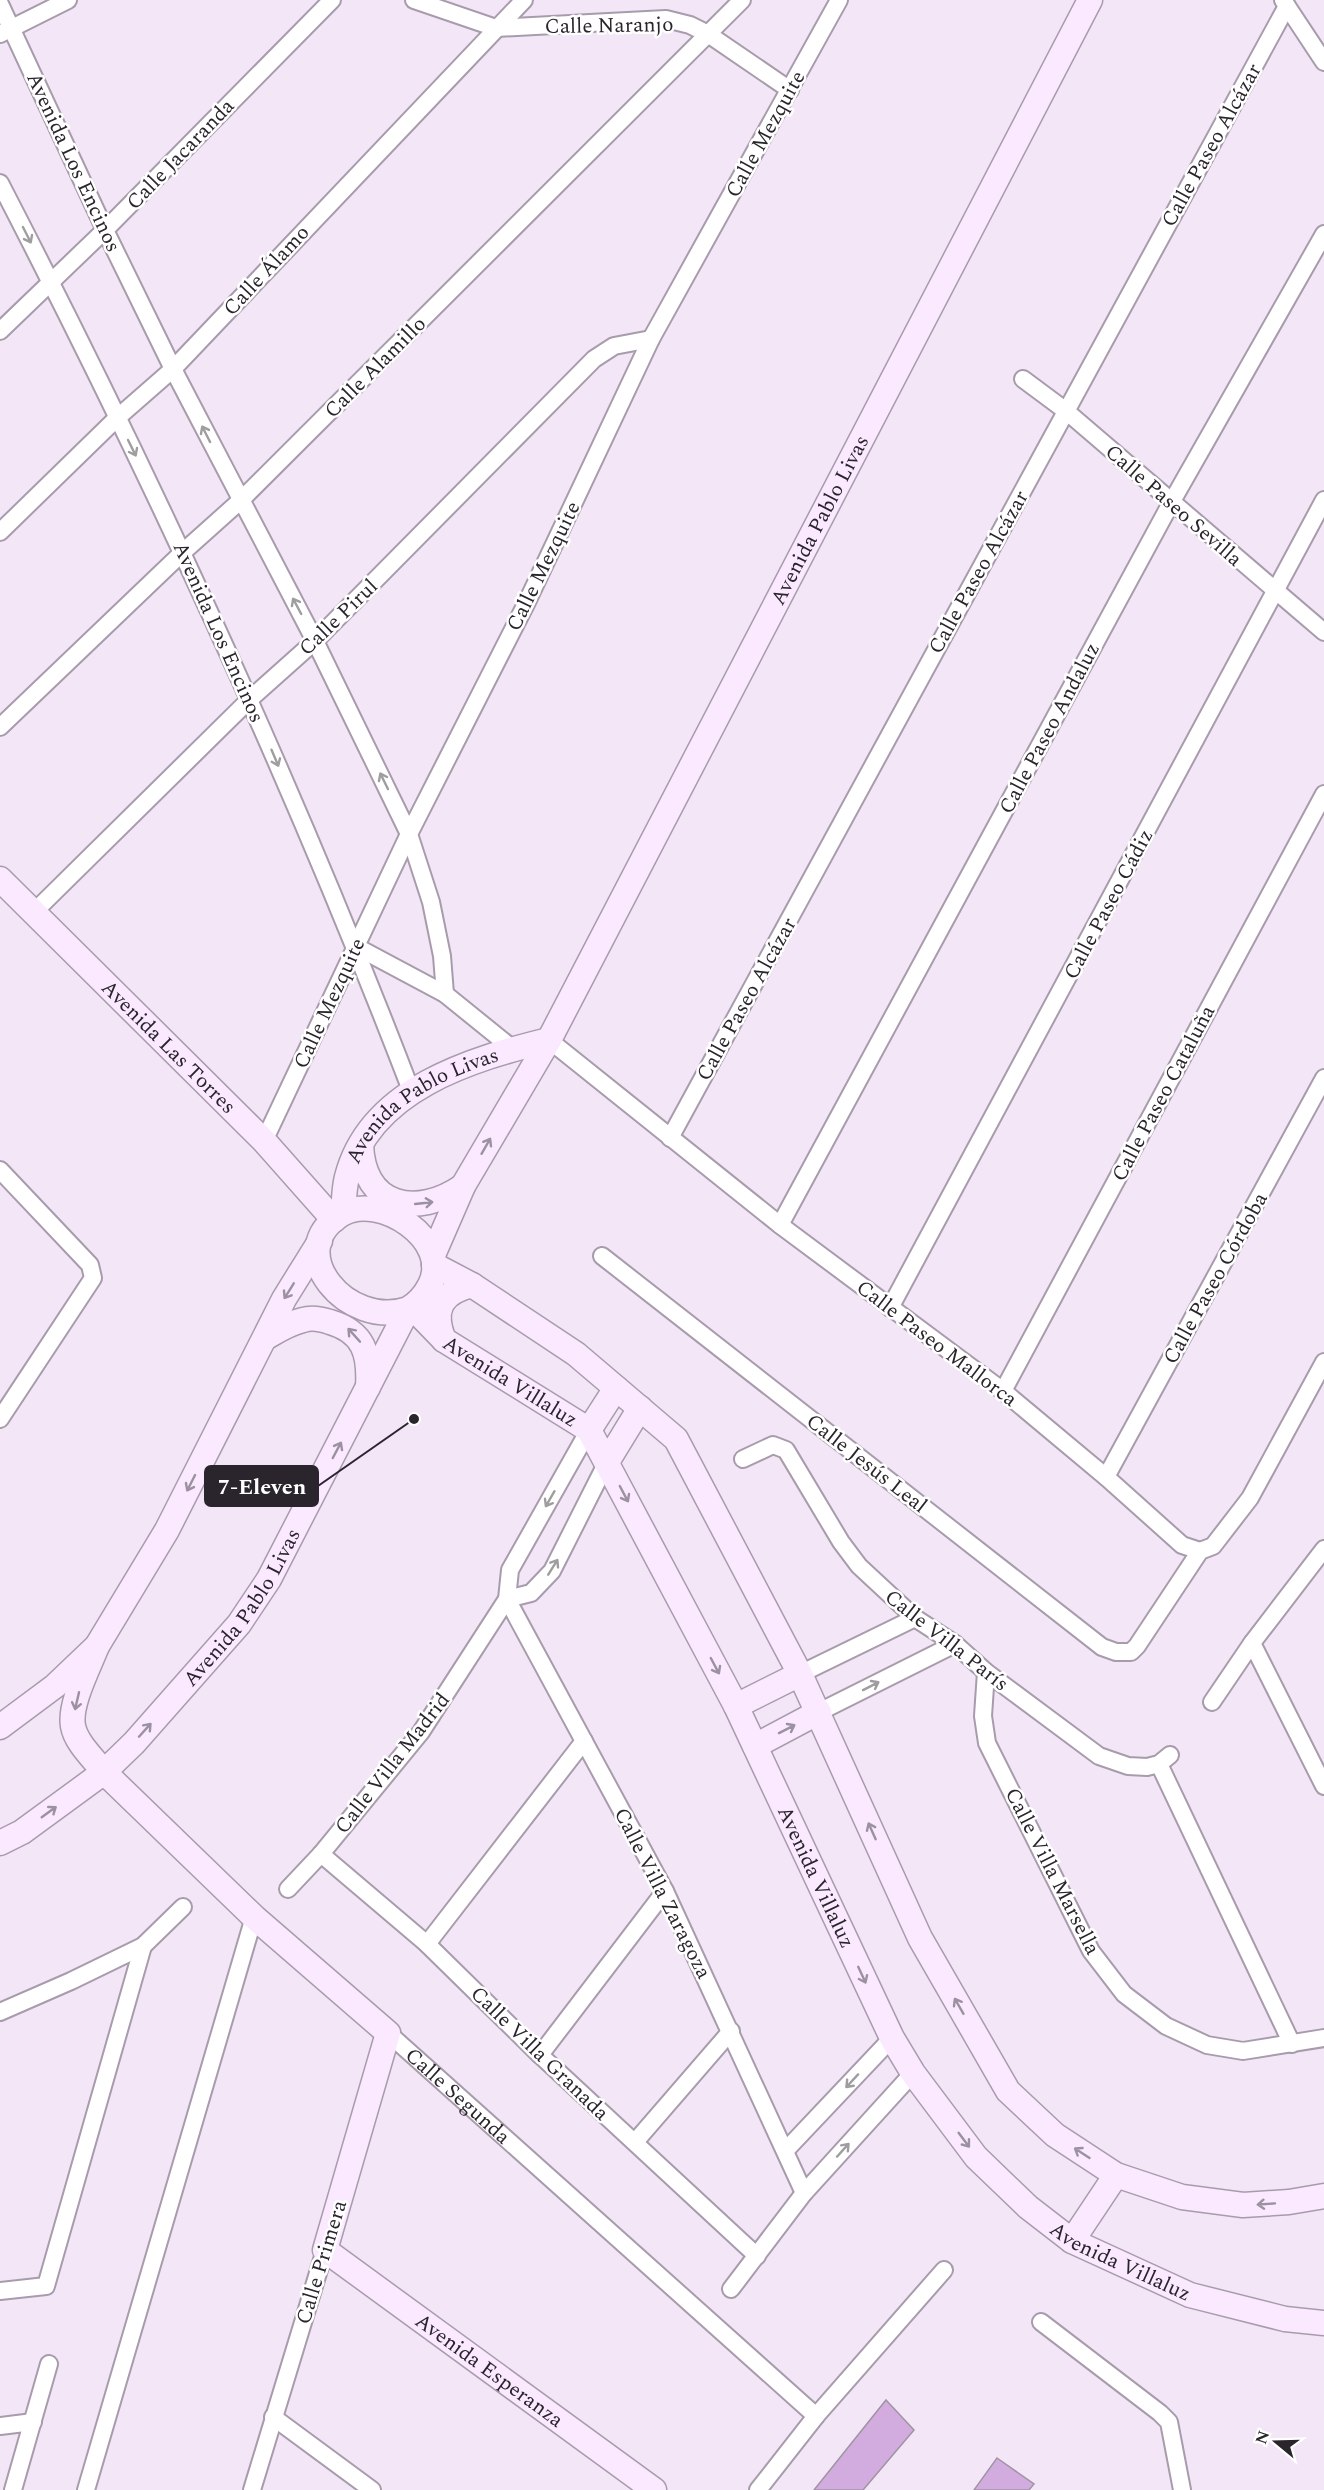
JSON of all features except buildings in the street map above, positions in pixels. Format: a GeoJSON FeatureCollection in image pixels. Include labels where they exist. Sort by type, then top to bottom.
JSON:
{"type":"FeatureCollection","features":[{"type":"Feature","properties":{"kind":"street"},"geometry":{"type":"LineString","coordinates":[[6,31],[68,0]]}},
{"type":"Feature","properties":{"kind":"street","name":"Calle Jacaranda"},"geometry":{"type":"LineString","coordinates":[[0,330],[105,230],[332,0]]}},
{"type":"Feature","properties":{"kind":"street","name":"Calle Naranjo"},"geometry":{"type":"LineString","coordinates":[[414,0],[496,28],[666,19],[690,25],[708,34],[790,90]]}},
{"type":"Feature","properties":{"kind":"street","name":"Calle Álamo"},"geometry":{"type":"LineString","coordinates":[[0,532],[117,418],[173,369],[524,0]]}},
{"type":"Feature","properties":{"kind":"street","name":"Calle Alamillo"},"geometry":{"type":"LineString","coordinates":[[0,726],[240,501],[742,0]]}},
{"type":"Feature","properties":{"kind":"street","name":"Calle Mezquite"},"geometry":{"type":"LineString","coordinates":[[264,1142],[355,946],[526,604],[651,339],[839,0]]}},
{"type":"Feature","properties":{"kind":"street","name":"Avenida Pablo Livas"},"geometry":{"type":"LineString","coordinates":[[434,1260],[463,1186],[549,1040],[1090,0]]}},
{"type":"Feature","properties":{"kind":"street"},"geometry":{"type":"LineString","coordinates":[[1285,3],[1324,62]]}},
{"type":"Feature","properties":{"kind":"street","name":"Calle Paseo Alcázar"},"geometry":{"type":"LineString","coordinates":[[670,1138],[1066,411],[1285,3]]}},
{"type":"Feature","properties":{"kind":"street","name":"Avenida Los Encinos"},"geometry":{"type":"LineString","coordinates":[[0,4],[6,31],[173,369],[315,641],[410,834],[431,902],[442,956],[444,994]]}},
{"type":"Feature","properties":{"kind":"street","name":"Avenida Los Encinos"},"geometry":{"type":"LineString","coordinates":[[0,183],[183,552],[250,699],[355,946],[412,1093]]}},
{"type":"Feature","properties":{"kind":"street","name":"Calle Paseo Andaluz"},"geometry":{"type":"LineString","coordinates":[[780,1225],[1171,503],[1324,234]]}},
{"type":"Feature","properties":{"kind":"street","name":"Calle Pirul"},"geometry":{"type":"LineString","coordinates":[[33,913],[250,699],[315,641],[594,359],[614,346],[651,339]]}},
{"type":"Feature","properties":{"kind":"street","name":"Calle Paseo Sevilla"},"geometry":{"type":"LineString","coordinates":[[1023,379],[1066,411],[1324,632]]}},
{"type":"Feature","properties":{"kind":"street","name":"Calle Paseo Cádiz"},"geometry":{"type":"LineString","coordinates":[[890,1308],[1324,500]]}},
{"type":"Feature","properties":{"kind":"street","name":"Calle Paseo Cataluña"},"geometry":{"type":"LineString","coordinates":[[1003,1391],[1324,794]]}},
{"type":"Feature","properties":{"kind":"street","name":"Avenida Las Torres"},"geometry":{"type":"LineString","coordinates":[[0,879],[338,1217]]}},
{"type":"Feature","properties":{"kind":"street"},"geometry":{"type":"LineString","coordinates":[[355,946],[444,994],[513,1049]]}},
{"type":"Feature","properties":{"kind":"street","name":"Avenida Pablo Livas"},"geometry":{"type":"LineString","coordinates":[[338,1217],[347,1177],[361,1145],[385,1112],[401,1098],[462,1067],[513,1049],[549,1040]]}},
{"type":"Feature","properties":{"kind":"street","name":"Calle Paseo Mallorca"},"geometry":{"type":"LineString","coordinates":[[549,1040],[780,1225],[1003,1391],[1182,1545],[1200,1551]]}},
{"type":"Feature","properties":{"kind":"street","name":"Calle Paseo Córdoba"},"geometry":{"type":"LineString","coordinates":[[1106,1478],[1324,1078]]}},
{"type":"Feature","properties":{"kind":"street"},"geometry":{"type":"LineString","coordinates":[[361,1145],[363,1168],[373,1187],[402,1203],[422,1205],[438,1201],[463,1186]]}},
{"type":"Feature","properties":{"kind":"street"},"geometry":{"type":"LineString","coordinates":[[0,1170],[90,1265],[93,1278],[0,1419]]}},
{"type":"Feature","properties":{"kind":"street"},"geometry":{"type":"LineString","coordinates":[[0,1727],[55,1686],[97,1646],[167,1530],[284,1299],[325,1230],[338,1217],[360,1208],[378,1209],[412,1226],[421,1234],[434,1260],[576,1354],[676,1440],[819,1712],[920,1938],[1008,2091],[1056,2135],[1116,2175],[1182,2197],[1243,2205],[1289,2202],[1324,2196]]}},
{"type":"Feature","properties":{"kind":"street"},"geometry":{"type":"LineString","coordinates":[[320,1241],[318,1255],[320,1268],[326,1281],[335,1291],[369,1310],[382,1314],[396,1313],[410,1308],[424,1296],[432,1281],[434,1260]]}},
{"type":"Feature","properties":{"kind":"street","name":"Calle Jesús Leal"},"geometry":{"type":"LineString","coordinates":[[602,1256],[1102,1647],[1124,1653],[1131,1652],[1200,1551]]}},
{"type":"Feature","properties":{"kind":"street"},"geometry":{"type":"LineString","coordinates":[[444,1340],[437,1323],[440,1309],[447,1297],[459,1288],[472,1285]]}},
{"type":"Feature","properties":{"kind":"street","name":"Avenida Pablo Livas"},"geometry":{"type":"LineString","coordinates":[[0,1843],[21,1832],[104,1772],[134,1743],[239,1624],[269,1579],[410,1308]]}},
{"type":"Feature","properties":{"kind":"street","name":"Avenida Villaluz"},"geometry":{"type":"LineString","coordinates":[[410,1308],[444,1340],[589,1430],[736,1706],[892,2038],[913,2073],[976,2157],[1028,2207],[1072,2241],[1190,2295],[1285,2319],[1324,2322]]}},
{"type":"Feature","properties":{"kind":"street"},"geometry":{"type":"LineString","coordinates":[[265,1338],[283,1327],[304,1319],[321,1319],[348,1328],[360,1340],[368,1358],[370,1365],[368,1389]]}},
{"type":"Feature","properties":{"kind":"street"},"geometry":{"type":"LineString","coordinates":[[1200,1551],[1213,1546],[1250,1498],[1324,1362]]}},
{"type":"Feature","properties":{"kind":"street"},"geometry":{"type":"LineString","coordinates":[[589,1430],[616,1388]]}},
{"type":"Feature","properties":{"kind":"street"},"geometry":{"type":"LineString","coordinates":[[507,1599],[531,1593],[552,1571],[607,1462],[639,1408]]}},
{"type":"Feature","properties":{"kind":"street","name":"Calle Villa Madrid"},"geometry":{"type":"LineString","coordinates":[[288,1889],[321,1854],[421,1732],[507,1599],[510,1570],[589,1430]]}},
{"type":"Feature","properties":{"kind":"street","name":"Calle Villa París"},"geometry":{"type":"LineString","coordinates":[[743,1459],[773,1445],[786,1450],[841,1542],[859,1566],[915,1618],[955,1644],[986,1672],[1099,1756],[1128,1766],[1147,1767],[1165,1760],[1292,2044]]}},
{"type":"Feature","properties":{"kind":"street"},"geometry":{"type":"LineString","coordinates":[[1212,1702],[1252,1642],[1324,1549]]}},
{"type":"Feature","properties":{"kind":"street","name":"Calle Villa Zaragoza"},"geometry":{"type":"LineString","coordinates":[[507,1599],[665,1891],[804,2193]]}},
{"type":"Feature","properties":{"kind":"street"},"geometry":{"type":"LineString","coordinates":[[736,1706],[915,1618]]}},
{"type":"Feature","properties":{"kind":"street"},"geometry":{"type":"LineString","coordinates":[[1252,1642],[1324,1786]]}},
{"type":"Feature","properties":{"kind":"street"},"geometry":{"type":"LineString","coordinates":[[755,1746],[955,1644]]}},
{"type":"Feature","properties":{"kind":"street","name":"Calle Segunda"},"geometry":{"type":"LineString","coordinates":[[97,1646],[76,1700],[73,1726],[82,1745],[104,1772],[254,1917],[388,2033],[816,2416]]}},
{"type":"Feature","properties":{"kind":"street","name":"Calle Villa Marsella"},"geometry":{"type":"LineString","coordinates":[[986,1672],[983,1716],[987,1743],[1091,1951],[1124,1994],[1166,2026],[1207,2045],[1243,2051],[1324,2038]]}},
{"type":"Feature","properties":{"kind":"street"},"geometry":{"type":"LineString","coordinates":[[427,1944],[585,1741]]}},
{"type":"Feature","properties":{"kind":"street","name":"Calle Villa Granada"},"geometry":{"type":"LineString","coordinates":[[321,1854],[427,1944],[540,2055],[757,2256]]}},
{"type":"Feature","properties":{"kind":"street"},"geometry":{"type":"LineString","coordinates":[[540,2055],[665,1891]]}},
{"type":"Feature","properties":{"kind":"street"},"geometry":{"type":"LineString","coordinates":[[0,2012],[143,1946],[183,1907]]}},
{"type":"Feature","properties":{"kind":"street"},"geometry":{"type":"LineString","coordinates":[[86,2490],[254,1917]]}},
{"type":"Feature","properties":{"kind":"street"},"geometry":{"type":"LineString","coordinates":[[0,2291],[46,2286],[143,1946]]}},
{"type":"Feature","properties":{"kind":"street"},"geometry":{"type":"LineString","coordinates":[[635,2142],[731,2031]]}},
{"type":"Feature","properties":{"kind":"street","name":"Calle Primera"},"geometry":{"type":"LineString","coordinates":[[252,2490],[326,2250],[388,2033]]}},
{"type":"Feature","properties":{"kind":"street"},"geometry":{"type":"LineString","coordinates":[[786,2150],[892,2038]]}},
{"type":"Feature","properties":{"kind":"street"},"geometry":{"type":"LineString","coordinates":[[731,2289],[804,2193],[913,2073]]}},
{"type":"Feature","properties":{"kind":"street"},"geometry":{"type":"LineString","coordinates":[[1072,2241],[1116,2175]]}},
{"type":"Feature","properties":{"kind":"street","name":"Avenida Esperanza"},"geometry":{"type":"LineString","coordinates":[[326,2250],[654,2490]]}},
{"type":"Feature","properties":{"kind":"street"},"geometry":{"type":"LineString","coordinates":[[758,2490],[816,2416],[944,2270]]}},
{"type":"Feature","properties":{"kind":"street"},"geometry":{"type":"LineString","coordinates":[[1041,2322],[1169,2422],[1182,2490]]}},
{"type":"Feature","properties":{"kind":"street"},"geometry":{"type":"LineString","coordinates":[[12,2490],[49,2364]]}},
{"type":"Feature","properties":{"kind":"street"},"geometry":{"type":"LineString","coordinates":[[273,2417],[372,2490]]}},
{"type":"Feature","properties":{"kind":"street"},"geometry":{"type":"LineString","coordinates":[[0,2426],[33,2422]]}},
{"type":"Feature","properties":{"kind":"place","name":"7-Eleven"},"geometry":{"type":"Point","coordinates":[414,1419]}}]}
